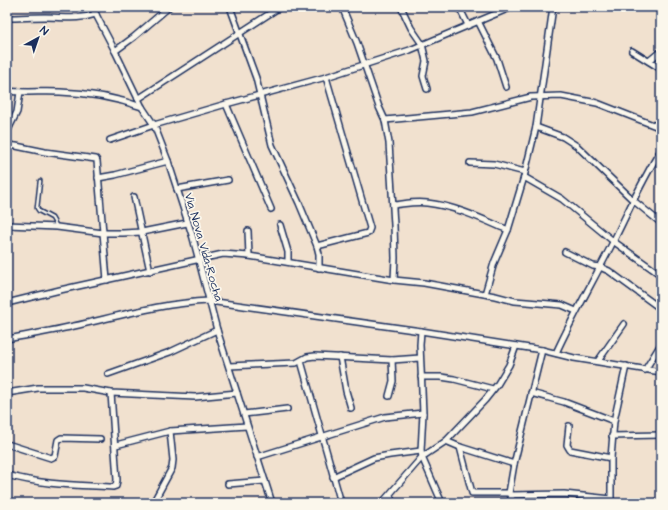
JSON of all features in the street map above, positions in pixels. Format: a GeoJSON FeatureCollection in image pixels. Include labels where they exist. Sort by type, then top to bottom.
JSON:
{"type":"FeatureCollection","features":[{"type":"Feature","properties":{"kind":"street","name":"Via Nova Vida-Rocha"},"geometry":{"type":"LineString","coordinates":[[92,7],[142,107],[154,125],[168,160],[198,259],[217,330],[272,503]]}},
{"type":"Feature","properties":{"kind":"street"},"geometry":{"type":"LineString","coordinates":[[115,51],[169,7]]}},
{"type":"Feature","properties":{"kind":"street"},"geometry":{"type":"LineString","coordinates":[[230,7],[256,78],[272,146],[299,203],[317,246],[319,254],[319,268]]}},
{"type":"Feature","properties":{"kind":"street"},"geometry":{"type":"LineString","coordinates":[[138,99],[280,7]]}},
{"type":"Feature","properties":{"kind":"street"},"geometry":{"type":"LineString","coordinates":[[342,7],[358,43],[364,64],[385,120],[389,143],[396,258],[394,280]]}},
{"type":"Feature","properties":{"kind":"street"},"geometry":{"type":"LineString","coordinates":[[401,7],[411,28],[422,44],[426,61],[423,76],[427,89]]}},
{"type":"Feature","properties":{"kind":"street"},"geometry":{"type":"LineString","coordinates":[[459,7],[468,25]]}},
{"type":"Feature","properties":{"kind":"street"},"geometry":{"type":"LineString","coordinates":[[110,140],[154,125],[259,94],[326,77],[410,50],[510,7]]}},
{"type":"Feature","properties":{"kind":"street"},"geometry":{"type":"LineString","coordinates":[[485,294],[488,279],[508,230],[536,127],[553,7]]}},
{"type":"Feature","properties":{"kind":"street"},"geometry":{"type":"LineString","coordinates":[[7,18],[44,17],[73,19],[96,14]]}},
{"type":"Feature","properties":{"kind":"street"},"geometry":{"type":"LineString","coordinates":[[478,21],[497,59],[506,87]]}},
{"type":"Feature","properties":{"kind":"street"},"geometry":{"type":"LineString","coordinates":[[632,51],[661,69]]}},
{"type":"Feature","properties":{"kind":"street"},"geometry":{"type":"LineString","coordinates":[[649,61],[661,52]]}},
{"type":"Feature","properties":{"kind":"street"},"geometry":{"type":"LineString","coordinates":[[317,246],[368,233],[370,228],[326,77]]}},
{"type":"Feature","properties":{"kind":"street"},"geometry":{"type":"LineString","coordinates":[[7,91],[60,92],[108,96],[142,107]]}},
{"type":"Feature","properties":{"kind":"street"},"geometry":{"type":"LineString","coordinates":[[7,132],[17,112],[20,92]]}},
{"type":"Feature","properties":{"kind":"street"},"geometry":{"type":"LineString","coordinates":[[385,120],[472,112],[531,97],[561,96],[597,103],[661,128]]}},
{"type":"Feature","properties":{"kind":"street"},"geometry":{"type":"LineString","coordinates":[[226,104],[271,209]]}},
{"type":"Feature","properties":{"kind":"street"},"geometry":{"type":"LineString","coordinates":[[536,127],[563,137],[577,146],[634,201],[661,223]]}},
{"type":"Feature","properties":{"kind":"street"},"geometry":{"type":"LineString","coordinates":[[7,145],[96,159],[98,161],[98,178],[107,280]]}},
{"type":"Feature","properties":{"kind":"street"},"geometry":{"type":"LineString","coordinates":[[556,353],[618,229],[659,159],[661,150]]}},
{"type":"Feature","properties":{"kind":"street"},"geometry":{"type":"LineString","coordinates":[[98,178],[115,175],[168,160]]}},
{"type":"Feature","properties":{"kind":"street"},"geometry":{"type":"LineString","coordinates":[[470,163],[494,164],[524,175],[562,199],[613,241],[661,275]]}},
{"type":"Feature","properties":{"kind":"street"},"geometry":{"type":"LineString","coordinates":[[177,189],[228,180]]}},
{"type":"Feature","properties":{"kind":"street"},"geometry":{"type":"LineString","coordinates":[[134,197],[150,271]]}},
{"type":"Feature","properties":{"kind":"street"},"geometry":{"type":"LineString","coordinates":[[393,205],[426,202],[468,214],[508,230]]}},
{"type":"Feature","properties":{"kind":"street"},"geometry":{"type":"LineString","coordinates":[[7,225],[57,227],[103,233],[142,232],[187,222]]}},
{"type":"Feature","properties":{"kind":"street"},"geometry":{"type":"LineString","coordinates":[[280,225],[288,252],[288,262]]}},
{"type":"Feature","properties":{"kind":"street"},"geometry":{"type":"LineString","coordinates":[[248,231],[249,256]]}},
{"type":"Feature","properties":{"kind":"street"},"geometry":{"type":"LineString","coordinates":[[565,252],[593,266],[600,267],[615,274],[661,309]]}},
{"type":"Feature","properties":{"kind":"street"},"geometry":{"type":"LineString","coordinates":[[7,303],[223,254],[249,256],[394,280],[424,283],[515,301],[562,305],[576,311]]}},
{"type":"Feature","properties":{"kind":"street"},"geometry":{"type":"LineString","coordinates":[[7,339],[73,327],[156,307],[187,302],[210,301],[542,350],[574,358],[661,372]]}},
{"type":"Feature","properties":{"kind":"street"},"geometry":{"type":"LineString","coordinates":[[598,361],[624,324]]}},
{"type":"Feature","properties":{"kind":"street"},"geometry":{"type":"LineString","coordinates":[[108,374],[170,352],[217,330]]}},
{"type":"Feature","properties":{"kind":"street"},"geometry":{"type":"LineString","coordinates":[[421,331],[420,358],[423,413],[422,454],[442,503]]}},
{"type":"Feature","properties":{"kind":"street"},"geometry":{"type":"LineString","coordinates":[[645,370],[661,344]]}},
{"type":"Feature","properties":{"kind":"street"},"geometry":{"type":"LineString","coordinates":[[333,477],[374,458],[422,454],[446,441],[468,419],[493,389],[509,364],[516,346]]}},
{"type":"Feature","properties":{"kind":"street"},"geometry":{"type":"LineString","coordinates":[[514,503],[510,494],[514,464],[542,350]]}},
{"type":"Feature","properties":{"kind":"street"},"geometry":{"type":"LineString","coordinates":[[229,366],[291,363],[301,361],[307,357],[392,360],[420,358]]}},
{"type":"Feature","properties":{"kind":"street"},"geometry":{"type":"LineString","coordinates":[[340,357],[346,391],[351,408]]}},
{"type":"Feature","properties":{"kind":"street"},"geometry":{"type":"LineString","coordinates":[[389,396],[393,382],[392,360]]}},
{"type":"Feature","properties":{"kind":"street"},"geometry":{"type":"LineString","coordinates":[[301,361],[341,503]]}},
{"type":"Feature","properties":{"kind":"street"},"geometry":{"type":"LineString","coordinates":[[460,447],[472,493],[564,494],[611,501],[612,436],[626,366]]}},
{"type":"Feature","properties":{"kind":"street"},"geometry":{"type":"LineString","coordinates":[[421,377],[441,377],[454,379],[493,389]]}},
{"type":"Feature","properties":{"kind":"street"},"geometry":{"type":"LineString","coordinates":[[7,393],[38,388],[83,388],[111,393],[195,397],[237,393]]}},
{"type":"Feature","properties":{"kind":"street"},"geometry":{"type":"LineString","coordinates":[[7,475],[39,482],[113,487],[117,484],[116,445],[111,393]]}},
{"type":"Feature","properties":{"kind":"street"},"geometry":{"type":"LineString","coordinates":[[531,393],[564,402],[614,421]]}},
{"type":"Feature","properties":{"kind":"street"},"geometry":{"type":"LineString","coordinates":[[244,414],[287,409]]}},
{"type":"Feature","properties":{"kind":"street"},"geometry":{"type":"LineString","coordinates":[[257,457],[385,417],[423,413]]}},
{"type":"Feature","properties":{"kind":"street"},"geometry":{"type":"LineString","coordinates":[[116,445],[170,431],[247,426]]}},
{"type":"Feature","properties":{"kind":"street"},"geometry":{"type":"LineString","coordinates":[[569,426],[567,445],[570,450],[611,458]]}},
{"type":"Feature","properties":{"kind":"street"},"geometry":{"type":"LineString","coordinates":[[153,503],[172,468],[174,460],[170,431]]}},
{"type":"Feature","properties":{"kind":"street"},"geometry":{"type":"LineString","coordinates":[[612,436],[661,435]]}},
{"type":"Feature","properties":{"kind":"street"},"geometry":{"type":"LineString","coordinates":[[7,444],[51,458],[55,456],[58,440],[60,438],[100,439]]}},
{"type":"Feature","properties":{"kind":"street"},"geometry":{"type":"LineString","coordinates":[[446,441],[514,464]]}},
{"type":"Feature","properties":{"kind":"street"},"geometry":{"type":"LineString","coordinates":[[382,503],[390,496],[422,454]]}},
{"type":"Feature","properties":{"kind":"street"},"geometry":{"type":"LineString","coordinates":[[228,484],[265,481]]}},
{"type":"Feature","properties":{"kind":"street"},"geometry":{"type":"LineString","coordinates":[[390,496],[393,503]]}},
{"type":"Feature","properties":{"kind":"lane"},"geometry":{"type":"LineString","coordinates":[[40,181],[37,208],[39,211],[52,218],[57,227]]}}]}
